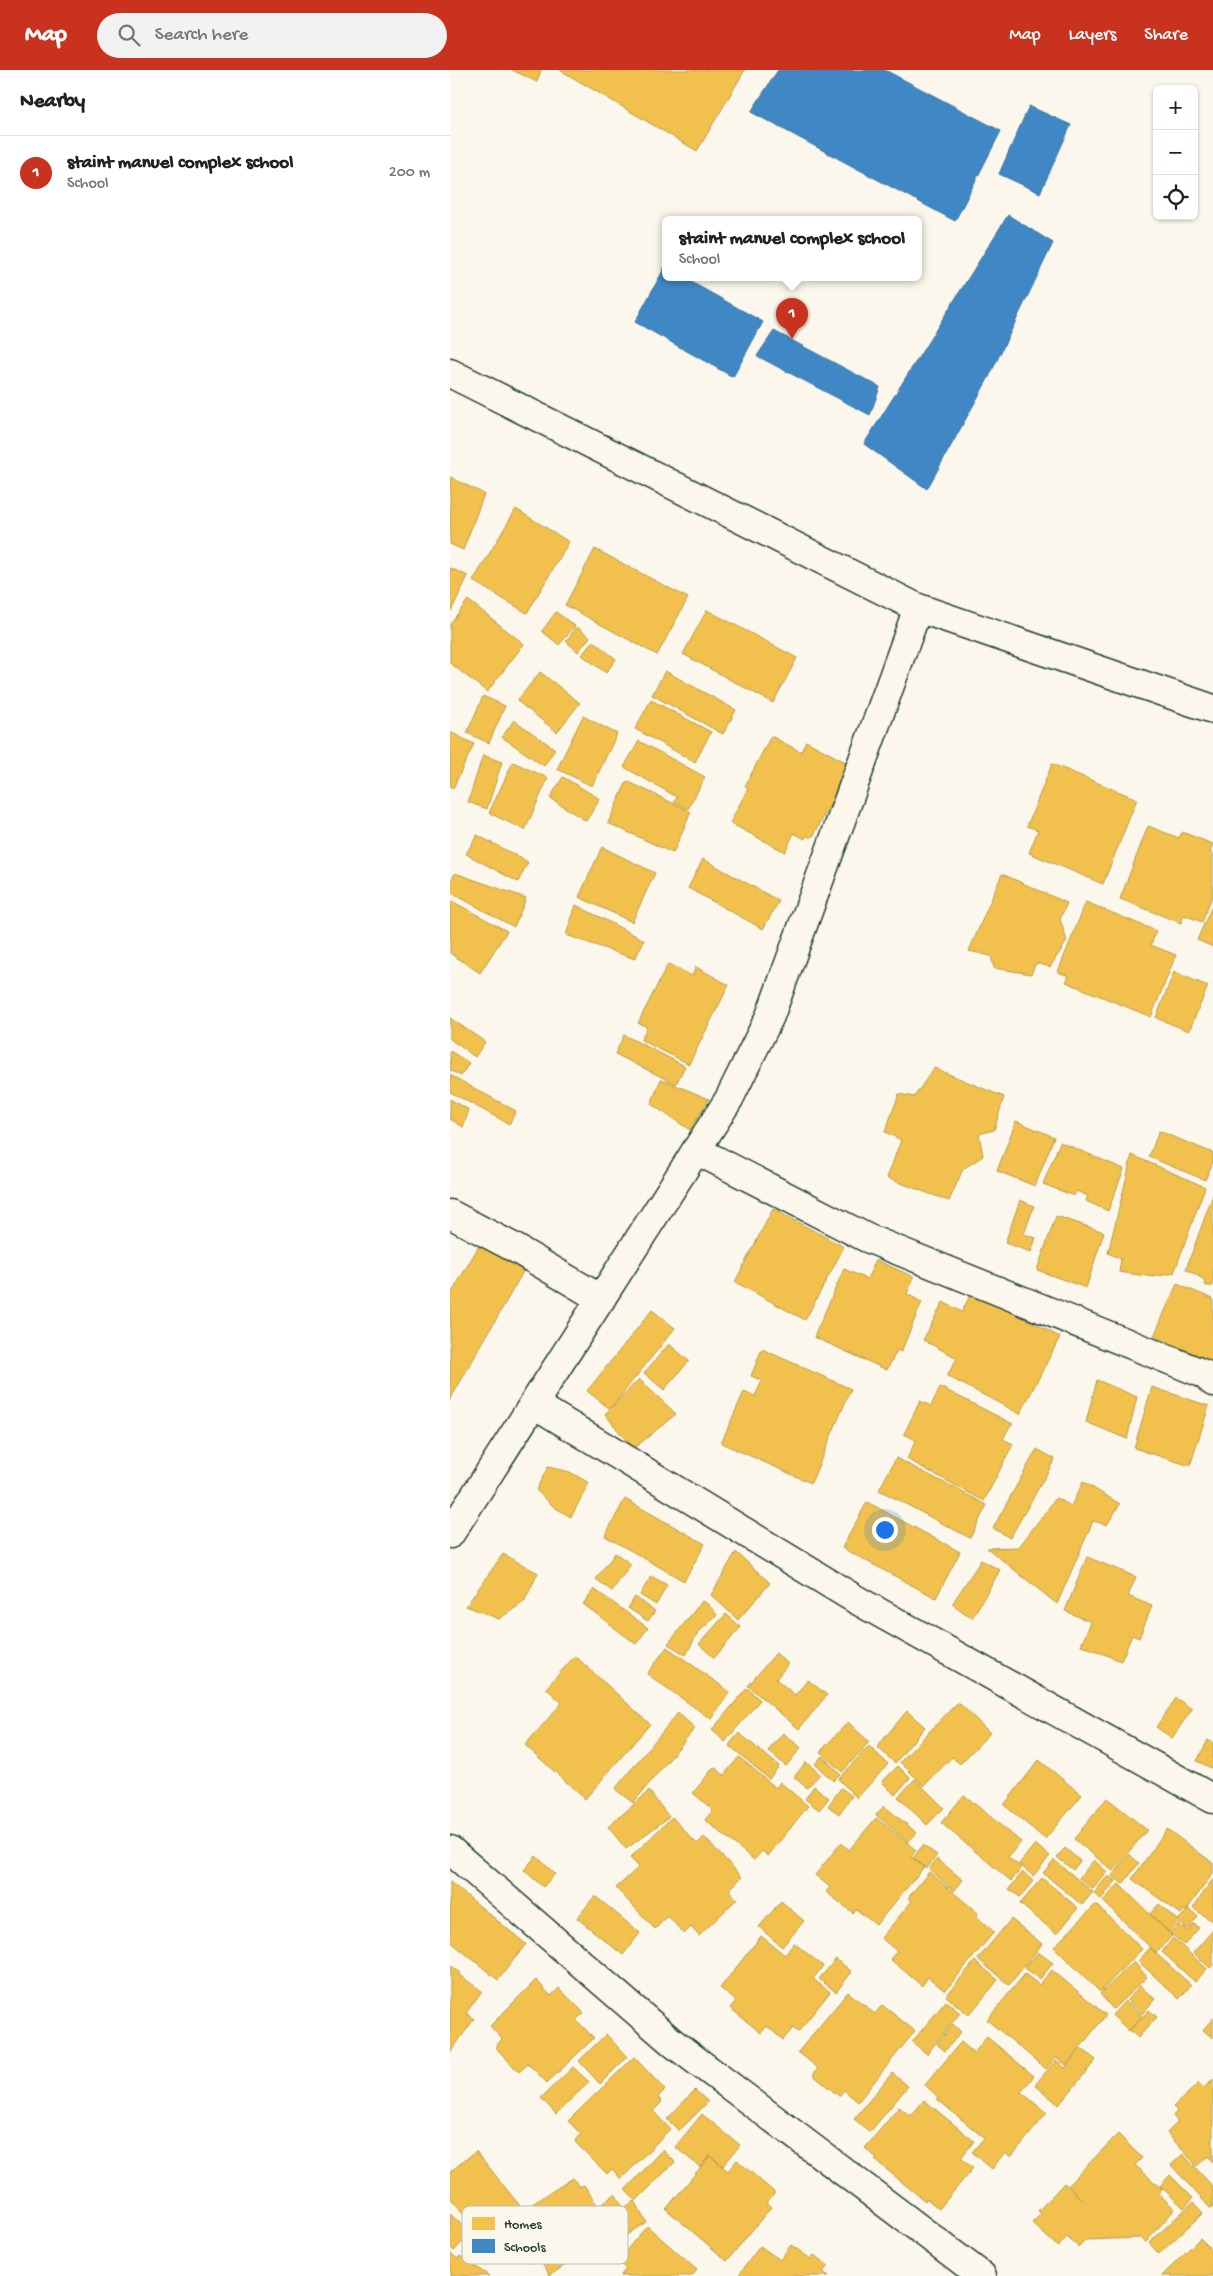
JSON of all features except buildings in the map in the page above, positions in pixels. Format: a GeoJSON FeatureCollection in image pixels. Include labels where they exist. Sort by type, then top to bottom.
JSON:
{"type":"FeatureCollection","features":[{"type":"Feature","properties":{"kind":"street"},"geometry":{"type":"LineString","coordinates":[[450,372],[918,608],[1213,709]]}},
{"type":"Feature","properties":{"kind":"street"},"geometry":{"type":"LineString","coordinates":[[450,1534],[729,1100],[770,1016],[918,608]]}},
{"type":"Feature","properties":{"kind":"street"},"geometry":{"type":"LineString","coordinates":[[696,1150],[868,1238],[1195,1370],[1213,1382]]}},
{"type":"Feature","properties":{"kind":"street"},"geometry":{"type":"LineString","coordinates":[[450,1214],[513,1247],[601,1299]]}},
{"type":"Feature","properties":{"kind":"street"},"geometry":{"type":"LineString","coordinates":[[534,1404],[855,1599],[1213,1799]]}},
{"type":"Feature","properties":{"kind":"street"},"geometry":{"type":"LineString","coordinates":[[450,1850],[673,2043],[982,2276]]}},
{"type":"Feature","properties":{"kind":"place","name":"staint manuel complex school"},"geometry":{"type":"Point","coordinates":[792,339]}}]}
